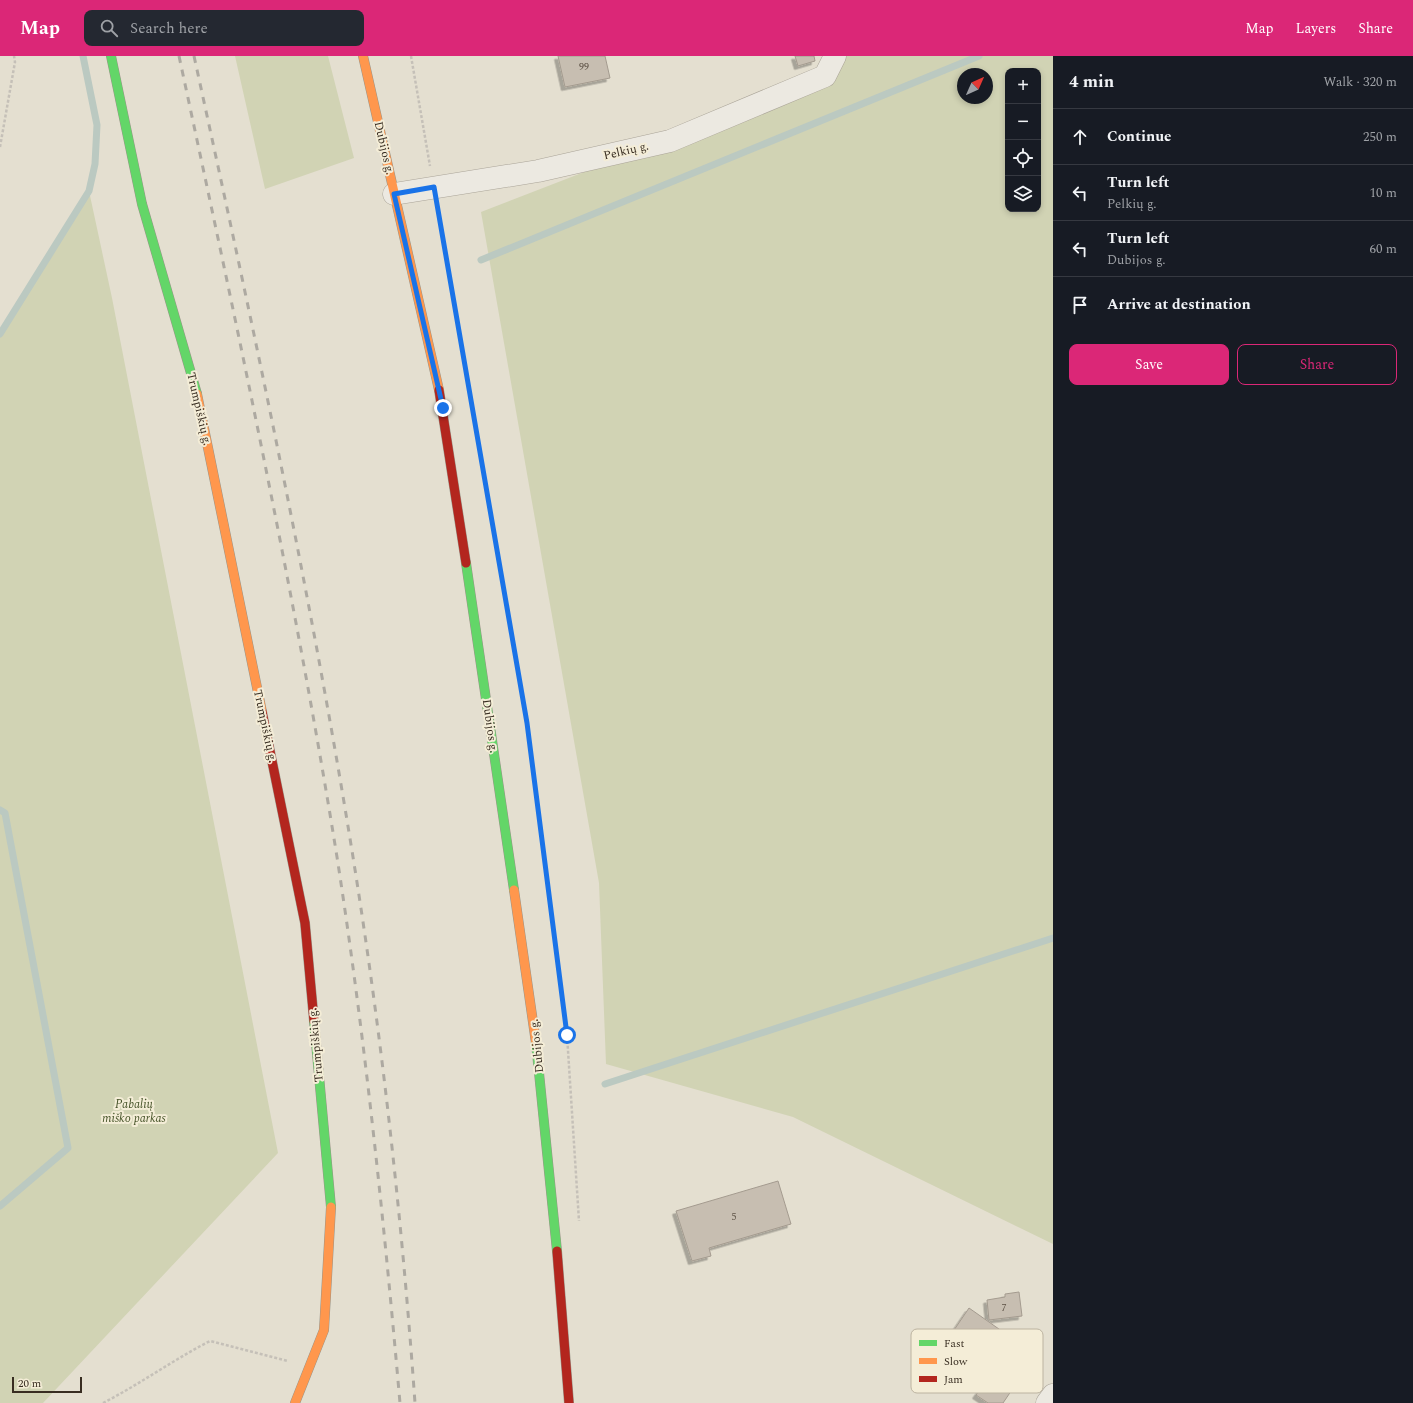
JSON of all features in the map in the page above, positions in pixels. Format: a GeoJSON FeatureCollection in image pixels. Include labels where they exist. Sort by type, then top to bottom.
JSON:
{"type":"FeatureCollection","features":[{"type":"Feature","properties":{"kind":"street","name":"Trumpiškių g."},"geometry":{"type":"LineString","coordinates":[[111,56],[142,204],[196,390],[305,923],[331,1199],[324,1330],[295,1403]]}},
{"type":"Feature","properties":{"kind":"street","name":"Dubijos g."},"geometry":{"type":"LineString","coordinates":[[363,56],[443,408],[535,1028],[562,1310],[569,1403]]}},
{"type":"Feature","properties":{"kind":"street","name":"Pelkių g."},"geometry":{"type":"LineString","coordinates":[[394,194],[538,171],[670,141],[825,76],[835,56]]}},
{"type":"Feature","properties":{"kind":"street"},"geometry":{"type":"LineString","coordinates":[[1047,1403],[1053,1395]]}},
{"type":"Feature","properties":{"kind":"path"},"geometry":{"type":"LineString","coordinates":[[0,147],[15,62],[14,56]]}},
{"type":"Feature","properties":{"kind":"path"},"geometry":{"type":"LineString","coordinates":[[411,56],[527,723],[567,1035],[579,1222]]}},
{"type":"Feature","properties":{"kind":"path"},"geometry":{"type":"LineString","coordinates":[[103,1403],[128,1390],[181,1356],[210,1341],[310,1366]]}},
{"type":"Feature","properties":{"kind":"green space"},"geometry":{"type":"Polygon","coordinates":[[[235,56],[328,56],[354,158],[265,189],[235,56]]]}},
{"type":"Feature","properties":{"kind":"green space"},"geometry":{"type":"Polygon","coordinates":[[[846,56],[1053,56],[1053,1244],[793,1117],[606,1064],[599,883],[481,212],[825,79],[846,56]]]}},
{"type":"Feature","properties":{"kind":"green space","name":"Pabalių miško parkas"},"geometry":{"type":"Polygon","coordinates":[[[89,191],[112,298],[278,1153],[43,1403],[0,1403],[0,334],[89,191]]]}},
{"type":"Feature","properties":{"kind":"building"},"geometry":{"type":"Polygon","coordinates":[[[558,56],[605,56],[610,78],[565,87],[558,56]]]}},
{"type":"Feature","properties":{"kind":"building"},"geometry":{"type":"Polygon","coordinates":[[[795,56],[814,56],[815,61],[798,66],[795,56]]]}},
{"type":"Feature","properties":{"kind":"building"},"geometry":{"type":"Polygon","coordinates":[[[778,1181],[791,1224],[709,1248],[711,1256],[692,1261],[676,1211],[778,1181]]]}},
{"type":"Feature","properties":{"kind":"building"},"geometry":{"type":"Polygon","coordinates":[[[1019,1292],[1022,1316],[989,1320],[987,1300],[1005,1297],[1005,1294],[1019,1292]]]}},
{"type":"Feature","properties":{"kind":"building"},"geometry":{"type":"Polygon","coordinates":[[[969,1308],[999,1329],[955,1329],[969,1308]]]}},
{"type":"Feature","properties":{"kind":"building"},"geometry":{"type":"Polygon","coordinates":[[[977,1393],[1010,1393],[1003,1403],[988,1403],[976,1395],[977,1393]]]}},
{"type":"Feature","properties":{"kind":"waterway"},"geometry":{"type":"LineString","coordinates":[[0,334],[89,191],[95,164],[97,125],[83,56]]}},
{"type":"Feature","properties":{"kind":"waterway"},"geometry":{"type":"LineString","coordinates":[[481,260],[979,56]]}},
{"type":"Feature","properties":{"kind":"waterway"},"geometry":{"type":"LineString","coordinates":[[0,810],[5,813],[68,1148],[0,1206]]}},
{"type":"Feature","properties":{"kind":"waterway"},"geometry":{"type":"LineString","coordinates":[[605,1084],[1053,938]]}},
{"type":"Feature","properties":{"kind":"railway"},"geometry":{"type":"LineString","coordinates":[[179,56],[243,356],[283,556],[337,857],[373,1130],[400,1403]]}},
{"type":"Feature","properties":{"kind":"railway"},"geometry":{"type":"LineString","coordinates":[[194,56],[299,556],[353,857],[373,993],[390,1129],[404,1266],[415,1403]]}},
{"type":"Feature","properties":{"kind":"traffic: fast"},"geometry":{"type":"LineString","coordinates":[[111,56],[142,204],[197,394]]}},
{"type":"Feature","properties":{"kind":"traffic: fast"},"geometry":{"type":"LineString","coordinates":[[466,563],[514,890]]}},
{"type":"Feature","properties":{"kind":"traffic: fast"},"geometry":{"type":"LineString","coordinates":[[314,1021],[331,1207]]}},
{"type":"Feature","properties":{"kind":"traffic: fast"},"geometry":{"type":"LineString","coordinates":[[536,1043],[557,1251]]}},
{"type":"Feature","properties":{"kind":"traffic: slow"},"geometry":{"type":"LineString","coordinates":[[363,56],[439,390]]}},
{"type":"Feature","properties":{"kind":"traffic: slow"},"geometry":{"type":"LineString","coordinates":[[197,394],[262,712]]}},
{"type":"Feature","properties":{"kind":"traffic: slow"},"geometry":{"type":"LineString","coordinates":[[514,890],[536,1043]]}},
{"type":"Feature","properties":{"kind":"traffic: slow"},"geometry":{"type":"LineString","coordinates":[[295,1403],[324,1330],[331,1207]]}},
{"type":"Feature","properties":{"kind":"traffic: jam"},"geometry":{"type":"LineString","coordinates":[[439,390],[466,563]]}},
{"type":"Feature","properties":{"kind":"traffic: jam"},"geometry":{"type":"LineString","coordinates":[[262,712],[305,923],[314,1021]]}},
{"type":"Feature","properties":{"kind":"traffic: jam"},"geometry":{"type":"LineString","coordinates":[[557,1251],[569,1403]]}},
{"type":"Feature","properties":{"kind":"route"},"geometry":{"type":"LineString","coordinates":[[443,408],[394,194],[434,187],[527,723],[567,1035]]}}]}
